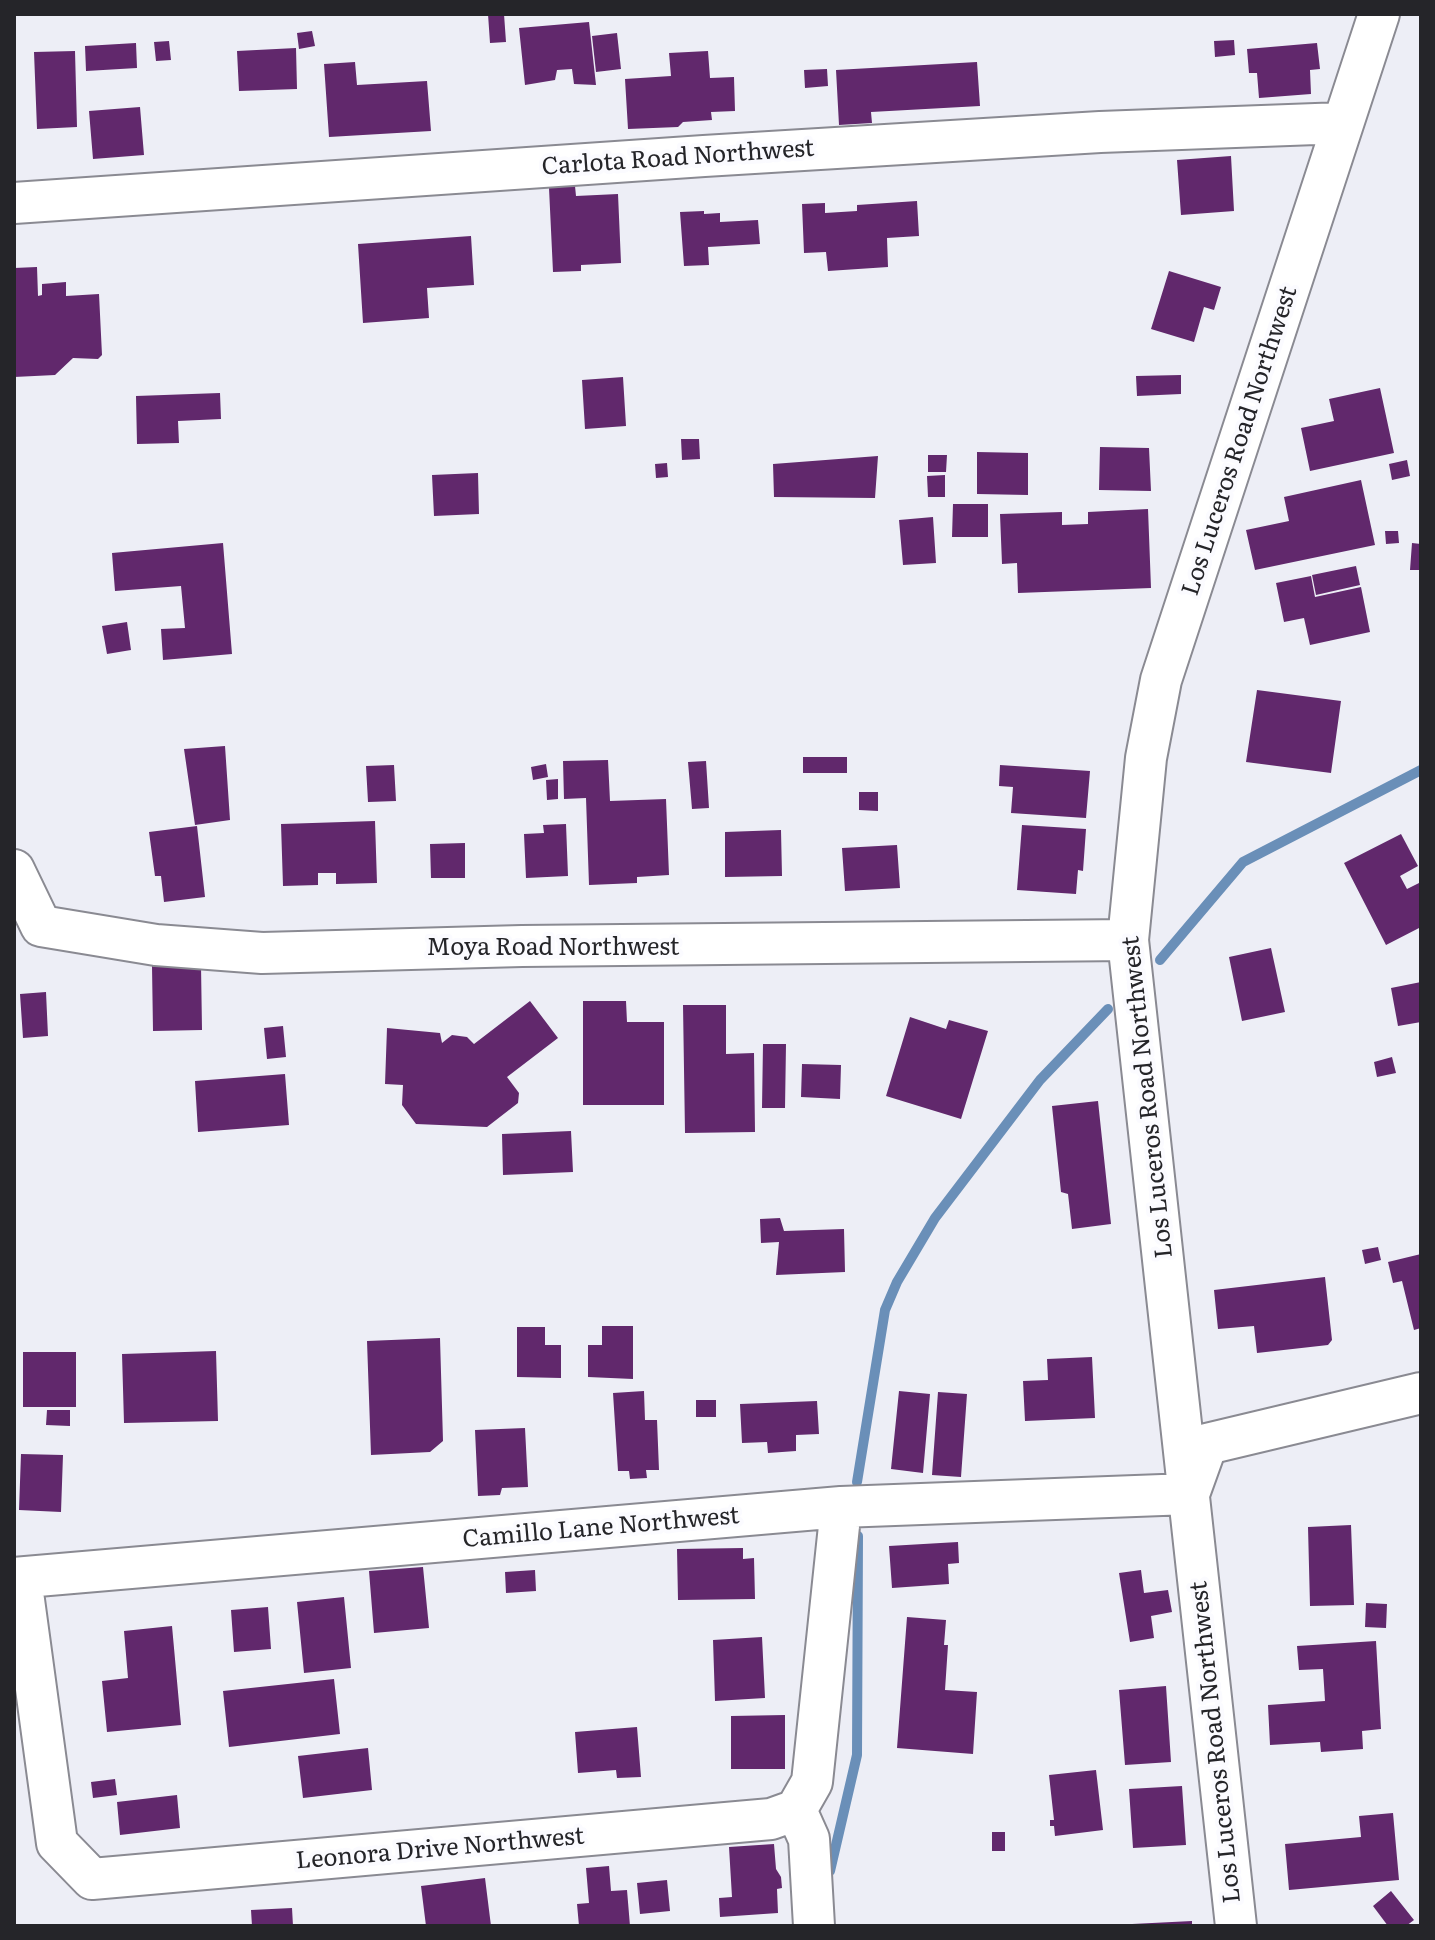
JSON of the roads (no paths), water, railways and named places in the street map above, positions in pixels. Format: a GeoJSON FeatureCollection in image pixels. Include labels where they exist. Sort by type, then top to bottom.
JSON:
{"type":"FeatureCollection","features":[{"type":"Feature","properties":{"kind":"street","name":"Los Luceros Road Northwest"},"geometry":{"type":"LineString","coordinates":[[1236,1926],[1128,940],[1146,758],[1161,680],[1379,14]]}},
{"type":"Feature","properties":{"kind":"street","name":"Carlota Road Northwest"},"geometry":{"type":"LineString","coordinates":[[14,203],[1100,132],[1343,123]]}},
{"type":"Feature","properties":{"kind":"street","name":"Moya Road Northwest"},"geometry":{"type":"LineString","coordinates":[[14,870],[41,926],[156,945],[262,953],[522,946],[1128,940]]}},
{"type":"Feature","properties":{"kind":"street"},"geometry":{"type":"LineString","coordinates":[[1189,1494],[1207,1444],[1421,1393]]}},
{"type":"Feature","properties":{"kind":"street","name":"Camillo Lane Northwest"},"geometry":{"type":"LineString","coordinates":[[18,1578],[841,1507],[1189,1494]]}},
{"type":"Feature","properties":{"kind":"street"},"geometry":{"type":"LineString","coordinates":[[814,1926],[809,1839],[796,1810],[812,1782],[841,1507]]}},
{"type":"Feature","properties":{"kind":"street","name":"Leonora Drive Northwest"},"geometry":{"type":"LineString","coordinates":[[18,1578],[57,1843],[92,1879],[755,1820],[796,1810]]}},
{"type":"Feature","properties":{"kind":"waterway"},"geometry":{"type":"LineString","coordinates":[[1160,960],[1243,862],[1421,770]]}},
{"type":"Feature","properties":{"kind":"waterway"},"geometry":{"type":"LineString","coordinates":[[857,1482],[885,1310],[897,1282],[935,1218],[1040,1080],[1108,1009]]}},
{"type":"Feature","properties":{"kind":"waterway"},"geometry":{"type":"LineString","coordinates":[[830,1871],[857,1755],[858,1536]]}}]}
